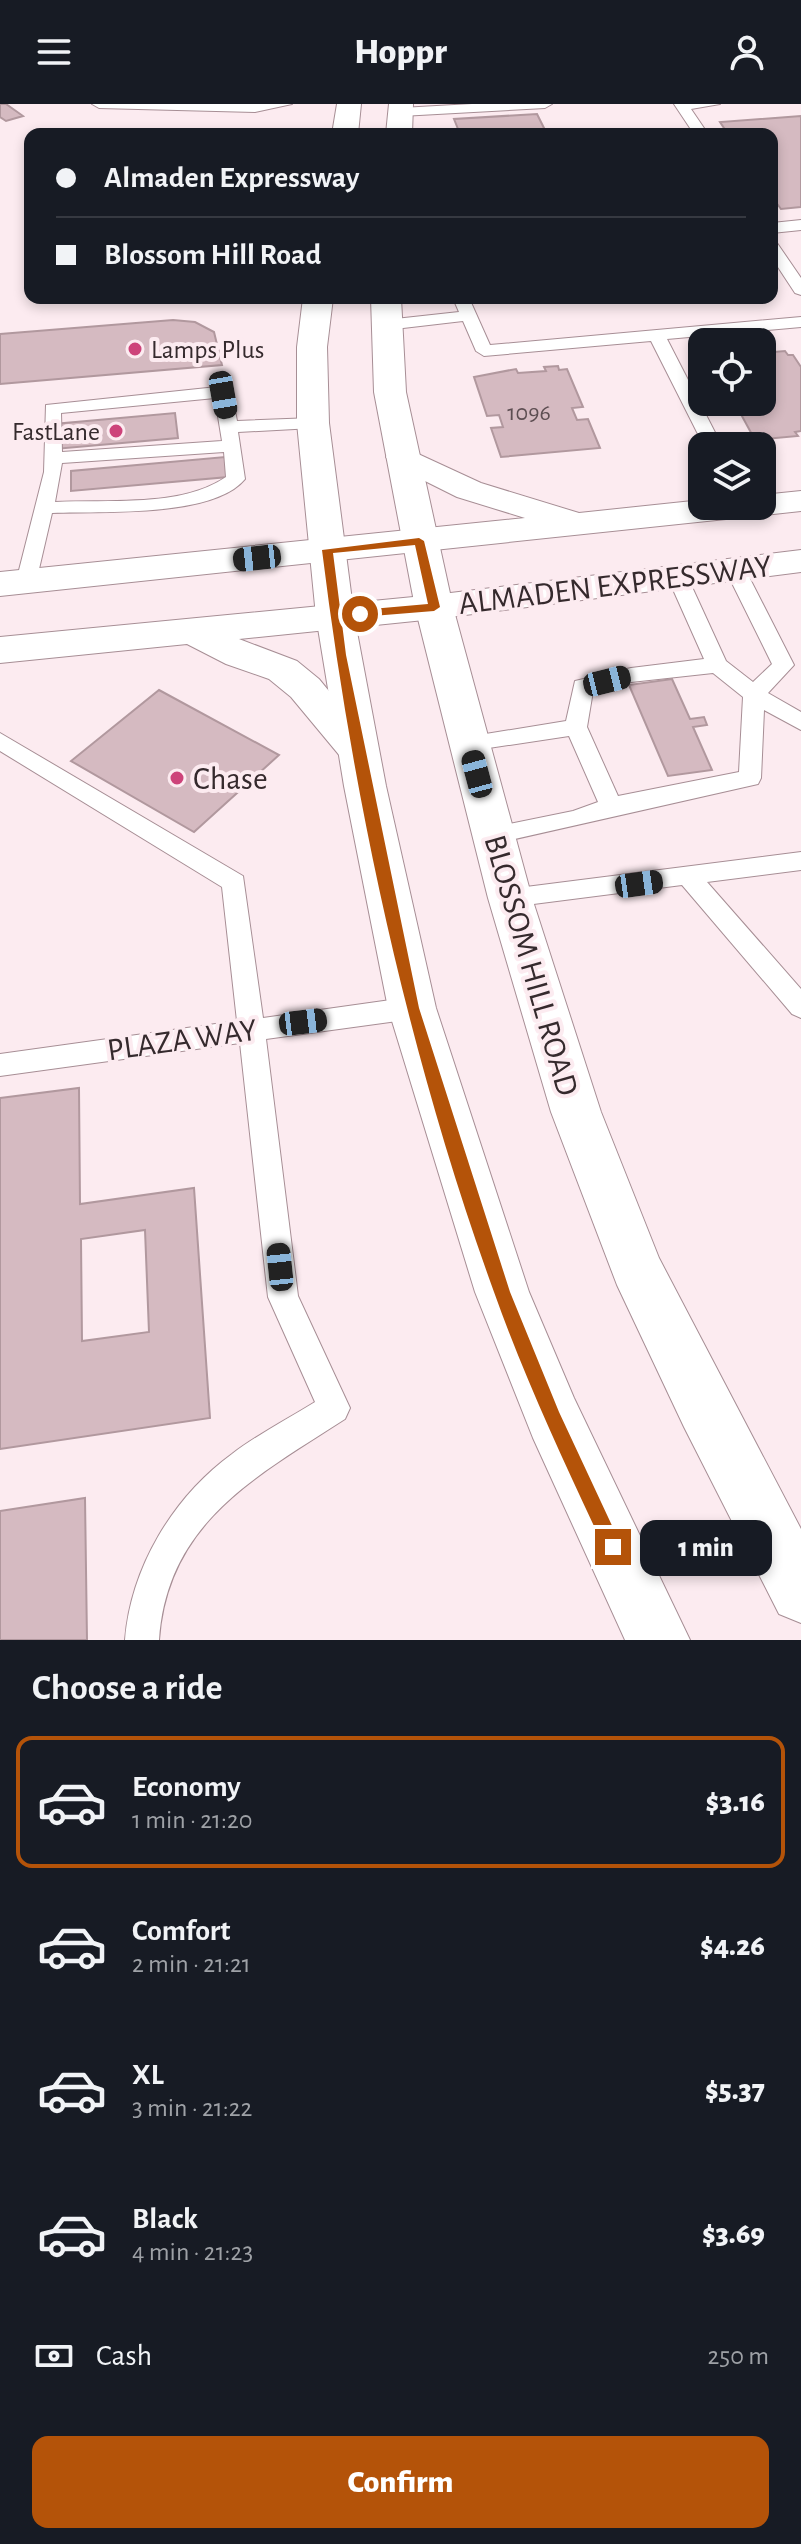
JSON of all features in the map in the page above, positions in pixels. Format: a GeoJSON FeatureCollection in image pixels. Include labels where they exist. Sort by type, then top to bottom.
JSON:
{"type":"FeatureCollection","features":[{"type":"Feature","properties":{"kind":"main road"},"geometry":{"type":"LineString","coordinates":[[346,128],[349,104]]}},
{"type":"Feature","properties":{"kind":"main road"},"geometry":{"type":"LineString","coordinates":[[317,304],[312,347],[313,423],[335,616],[359,752],[412,1008],[502,1292],[559,1431],[658,1640]]}},
{"type":"Feature","properties":{"kind":"main road","name":"BLOSSOM HILL ROAD"},"geometry":{"type":"LineString","coordinates":[[386,312],[390,392],[434,607],[510,898],[576,1112],[636,1267],[717,1434],[801,1592]]}},
{"type":"Feature","properties":{"kind":"main road"},"geometry":{"type":"LineString","coordinates":[[403,457],[469,490],[579,525]]}},
{"type":"Feature","properties":{"kind":"main road","name":"ALMADEN EXPRESSWAY"},"geometry":{"type":"LineString","coordinates":[[776,504],[801,501]]}},
{"type":"Feature","properties":{"kind":"main road","name":"ALMADEN EXPRESSWAY"},"geometry":{"type":"LineString","coordinates":[[13,583],[688,513]]}},
{"type":"Feature","properties":{"kind":"main road","name":"ALMADEN EXPRESSWAY"},"geometry":{"type":"LineString","coordinates":[[0,650],[434,607],[801,561]]}},
{"type":"Feature","properties":{"kind":"main road"},"geometry":{"type":"LineString","coordinates":[[192,631],[240,655],[283,670],[305,688],[359,752]]}},
{"type":"Feature","properties":{"kind":"lane"},"geometry":{"type":"LineString","coordinates":[[99,104],[285,104]]}},
{"type":"Feature","properties":{"kind":"lane"},"geometry":{"type":"LineString","coordinates":[[400,117],[545,104]]}},
{"type":"Feature","properties":{"kind":"lane"},"geometry":{"type":"LineString","coordinates":[[681,105],[713,104]]}},
{"type":"Feature","properties":{"kind":"lane"},"geometry":{"type":"LineString","coordinates":[[681,105],[697,128]]}},
{"type":"Feature","properties":{"kind":"lane"},"geometry":{"type":"LineString","coordinates":[[778,227],[801,225]]}},
{"type":"Feature","properties":{"kind":"lane"},"geometry":{"type":"LineString","coordinates":[[778,255],[801,290]]}},
{"type":"Feature","properties":{"kind":"lane"},"geometry":{"type":"LineString","coordinates":[[463,304],[484,351],[801,322]]}},
{"type":"Feature","properties":{"kind":"lane"},"geometry":{"type":"LineString","coordinates":[[386,312],[466,316]]}},
{"type":"Feature","properties":{"kind":"lane"},"geometry":{"type":"LineString","coordinates":[[657,337],[706,432]]}},
{"type":"Feature","properties":{"kind":"lane"},"geometry":{"type":"LineString","coordinates":[[13,583],[43,508],[52,458],[52,409],[208,391],[223,395],[236,479],[197,499],[43,508]]}},
{"type":"Feature","properties":{"kind":"lane"},"geometry":{"type":"LineString","coordinates":[[52,458],[313,423]]}},
{"type":"Feature","properties":{"kind":"lane"},"geometry":{"type":"LineString","coordinates":[[493,835],[576,819],[611,806],[750,778],[754,694],[783,665],[735,569]]}},
{"type":"Feature","properties":{"kind":"lane"},"geometry":{"type":"LineString","coordinates":[[677,576],[717,665],[754,694],[801,722]]}},
{"type":"Feature","properties":{"kind":"lane"},"geometry":{"type":"LineString","coordinates":[[611,806],[576,727],[583,686],[631,675],[717,665]]}},
{"type":"Feature","properties":{"kind":"lane"},"geometry":{"type":"LineString","coordinates":[[469,743],[576,727]]}},
{"type":"Feature","properties":{"kind":"lane"},"geometry":{"type":"LineString","coordinates":[[0,741],[234,882],[283,1297],[334,1408],[230,1475],[176,1536],[142,1614],[142,1640]]}},
{"type":"Feature","properties":{"kind":"lane"},"geometry":{"type":"LineString","coordinates":[[510,898],[801,861]]}},
{"type":"Feature","properties":{"kind":"lane"},"geometry":{"type":"LineString","coordinates":[[689,877],[801,1007]]}},
{"type":"Feature","properties":{"kind":"lane","name":"PLAZA WAY"},"geometry":{"type":"LineString","coordinates":[[0,1065],[412,1008]]}},
{"type":"Feature","properties":{"kind":"building"},"geometry":{"type":"Polygon","coordinates":[[[0,104],[6,104],[23,116],[6,121],[0,117],[0,104]]]}},
{"type":"Feature","properties":{"kind":"building"},"geometry":{"type":"Polygon","coordinates":[[[537,114],[544,128],[458,128],[454,119],[537,114]]]}},
{"type":"Feature","properties":{"kind":"building"},"geometry":{"type":"Polygon","coordinates":[[[801,116],[801,207],[781,209],[778,205],[778,128],[724,128],[720,122],[801,116]]]}},
{"type":"Feature","properties":{"kind":"building"},"geometry":{"type":"Polygon","coordinates":[[[173,320],[195,322],[214,332],[222,365],[0,384],[0,334],[173,320]]]}},
{"type":"Feature","properties":{"kind":"building"},"geometry":{"type":"Polygon","coordinates":[[[785,351],[793,355],[801,367],[801,431],[795,432],[798,436],[776,438],[776,432],[751,432],[742,416],[776,416],[776,352],[785,351]]]}},
{"type":"Feature","properties":{"kind":"building"},"geometry":{"type":"Polygon","coordinates":[[[558,366],[559,370],[567,369],[583,407],[572,408],[577,420],[588,419],[600,448],[501,457],[491,428],[503,427],[499,415],[487,416],[474,377],[516,369],[518,373],[546,371],[544,367],[558,366]]]}},
{"type":"Feature","properties":{"kind":"building","name":"FastLane"},"geometry":{"type":"Polygon","coordinates":[[[175,413],[178,438],[55,449],[54,424],[175,413]]]}},
{"type":"Feature","properties":{"kind":"building"},"geometry":{"type":"Polygon","coordinates":[[[225,457],[228,477],[71,491],[71,471],[225,457]]]}},
{"type":"Feature","properties":{"kind":"building"},"geometry":{"type":"Polygon","coordinates":[[[672,679],[690,719],[704,717],[707,725],[693,727],[712,770],[668,776],[629,685],[672,679]]]}},
{"type":"Feature","properties":{"kind":"building","name":"Chase"},"geometry":{"type":"Polygon","coordinates":[[[159,690],[279,755],[194,832],[71,761],[159,690]]]}},
{"type":"Feature","properties":{"kind":"building"},"geometry":{"type":"Polygon","coordinates":[[[79,1088],[80,1204],[194,1188],[210,1418],[0,1449],[0,1098],[79,1088]],[[145,1230],[81,1239],[82,1341],[149,1332],[145,1230]]]}},
{"type":"Feature","properties":{"kind":"building"},"geometry":{"type":"Polygon","coordinates":[[[85,1498],[87,1640],[0,1640],[0,1511],[85,1498]]]}},
{"type":"Feature","properties":{"kind":"place","name":"Lamps Plus"},"geometry":{"type":"Point","coordinates":[135,349]}},
{"type":"Feature","properties":{"kind":"place","name":"FastLane"},"geometry":{"type":"Point","coordinates":[116,431]}},
{"type":"Feature","properties":{"kind":"place","name":"Chase"},"geometry":{"type":"Point","coordinates":[177,778]}},
{"type":"Feature","properties":{"kind":"route"},"geometry":{"type":"LineString","coordinates":[[360,614],[434,607],[419,541],[327,550],[341,655],[365,786],[412,1008],[502,1292],[553,1418],[613,1547]]}}]}
